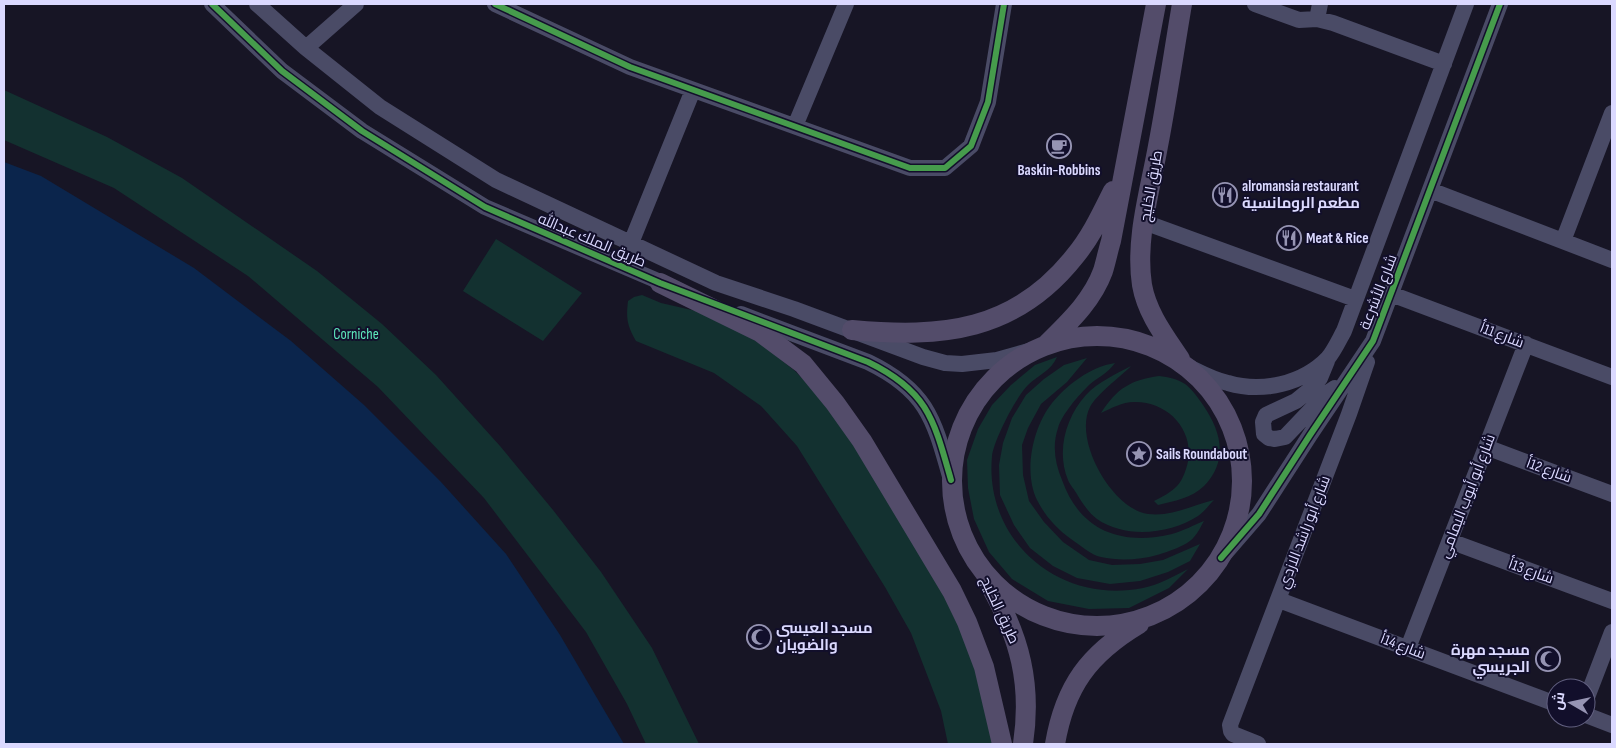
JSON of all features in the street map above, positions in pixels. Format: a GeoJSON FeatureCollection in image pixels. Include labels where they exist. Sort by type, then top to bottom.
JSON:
{"type":"FeatureCollection","features":[{"type":"Feature","properties":{"kind":"main road","name":"طريق الخليج"},"geometry":{"type":"LineString","coordinates":[[1041,347],[1077,315],[1103,271],[1111,241],[1156,4]]}},
{"type":"Feature","properties":{"kind":"main road","name":"طريق الخليج"},"geometry":{"type":"LineString","coordinates":[[1183,4],[1144,222],[1140,262],[1142,285],[1153,318],[1185,364]]}},
{"type":"Feature","properties":{"kind":"main road"},"geometry":{"type":"LineString","coordinates":[[852,330],[912,334],[952,330],[1000,316],[1023,304],[1046,288],[1076,255],[1092,232],[1123,171]]}},
{"type":"Feature","properties":{"kind":"main road"},"geometry":{"type":"LineString","coordinates":[[660,283],[760,332],[803,364],[835,403],[862,441],[952,591],[967,622],[984,667],[1002,744]]}},
{"type":"Feature","properties":{"kind":"main road"},"geometry":{"type":"LineString","coordinates":[[1055,744],[1066,700],[1089,664],[1120,635],[1177,602],[1194,589],[1221,558],[1234,534],[1242,492],[1242,467],[1237,439],[1227,416],[1205,383],[1185,364],[1144,343],[1103,335],[1065,339],[1041,347],[1002,371],[976,400],[966,417],[958,437],[951,480],[962,534],[979,566],[1002,590],[1021,604],[1055,619],[1073,624],[1115,625],[1136,621],[1159,612]]}},
{"type":"Feature","properties":{"kind":"main road","name":"طريق الخليج"},"geometry":{"type":"LineString","coordinates":[[979,566],[1010,622],[1022,664],[1027,698],[1024,744]]}},
{"type":"Feature","properties":{"kind":"street","name":"طريق الملك عبدالله"},"geometry":{"type":"LineString","coordinates":[[212,4],[282,71],[362,131],[485,208],[660,283],[885,370],[908,388],[926,409],[936,428],[951,480]]}},
{"type":"Feature","properties":{"kind":"street","name":"طريق الملك عبدالله"},"geometry":{"type":"LineString","coordinates":[[257,4],[306,48],[380,107],[496,180],[716,283],[794,309],[923,357],[945,363],[962,364],[997,360],[1041,347]]}},
{"type":"Feature","properties":{"kind":"street"},"geometry":{"type":"LineString","coordinates":[[306,48],[356,4]]}},
{"type":"Feature","properties":{"kind":"street"},"geometry":{"type":"LineString","coordinates":[[496,4],[520,9],[630,67],[910,168],[944,168],[971,146],[988,102],[1004,4]]}},
{"type":"Feature","properties":{"kind":"street"},"geometry":{"type":"LineString","coordinates":[[795,126],[846,4]]}},
{"type":"Feature","properties":{"kind":"street"},"geometry":{"type":"LineString","coordinates":[[1255,4],[1299,20],[1319,11],[1333,23],[1444,64]]}},
{"type":"Feature","properties":{"kind":"street","name":"شارع الأشرعة"},"geometry":{"type":"LineString","coordinates":[[1185,364],[1228,383],[1258,387],[1272,386],[1301,378],[1329,357],[1344,331],[1466,4]]}},
{"type":"Feature","properties":{"kind":"street","name":"شارع الأشرعة"},"geometry":{"type":"LineString","coordinates":[[1221,558],[1259,514],[1374,341],[1500,4]]}},
{"type":"Feature","properties":{"kind":"street"},"geometry":{"type":"LineString","coordinates":[[631,243],[693,90]]}},
{"type":"Feature","properties":{"kind":"street"},"geometry":{"type":"LineString","coordinates":[[1563,241],[1612,113]]}},
{"type":"Feature","properties":{"kind":"street"},"geometry":{"type":"LineString","coordinates":[[1430,190],[1612,260]]}},
{"type":"Feature","properties":{"kind":"street"},"geometry":{"type":"LineString","coordinates":[[1144,222],[1356,300]]}},
{"type":"Feature","properties":{"kind":"street","name":"شارع 11أ"},"geometry":{"type":"LineString","coordinates":[[1391,294],[1612,377]]}},
{"type":"Feature","properties":{"kind":"street","name":"شارع أبو راشد الازدي"},"geometry":{"type":"LineString","coordinates":[[1258,744],[1233,734],[1230,728],[1231,722],[1349,414],[1374,341]]}},
{"type":"Feature","properties":{"kind":"street","name":"شارع أبو أيوب اليمامي"},"geometry":{"type":"LineString","coordinates":[[1408,648],[1526,344]]}},
{"type":"Feature","properties":{"kind":"street"},"geometry":{"type":"LineString","coordinates":[[1329,357],[1320,378],[1312,388],[1296,400],[1266,415],[1262,428],[1264,434],[1269,438],[1275,439],[1285,437],[1326,394],[1346,382]]}},
{"type":"Feature","properties":{"kind":"street","name":"شارع 12أ"},"geometry":{"type":"LineString","coordinates":[[1486,447],[1612,494]]}},
{"type":"Feature","properties":{"kind":"street","name":"شارع 13أ"},"geometry":{"type":"LineString","coordinates":[[1450,541],[1612,601]]}},
{"type":"Feature","properties":{"kind":"street","name":"شارع 14أ"},"geometry":{"type":"LineString","coordinates":[[1279,600],[1546,700]]}},
{"type":"Feature","properties":{"kind":"street"},"geometry":{"type":"LineString","coordinates":[[1594,678],[1612,632]]}},
{"type":"Feature","properties":{"kind":"street"},"geometry":{"type":"LineString","coordinates":[[1596,719],[1612,725]]}},
{"type":"Feature","properties":{"kind":"green space","name":"Corniche"},"geometry":{"type":"Polygon","coordinates":[[[4,90],[107,137],[182,178],[317,271],[382,324],[436,375],[500,446],[601,572],[652,648],[699,744],[646,744],[627,704],[586,632],[484,498],[378,387],[248,276],[114,188],[4,140],[4,90]]]}},
{"type":"Feature","properties":{"kind":"green space"},"geometry":{"type":"Polygon","coordinates":[[[496,239],[582,293],[543,341],[463,291],[496,239]]]}},
{"type":"Feature","properties":{"kind":"green space"},"geometry":{"type":"Polygon","coordinates":[[[642,295],[661,303],[696,311],[722,322],[761,344],[795,371],[827,404],[852,437],[950,601],[985,690],[994,744],[948,744],[941,711],[911,633],[885,587],[797,446],[761,406],[714,373],[636,341],[628,322],[628,301],[642,295]]]}},
{"type":"Feature","properties":{"kind":"green space"},"geometry":{"type":"Polygon","coordinates":[[[1057,357],[1051,366],[1023,391],[997,440],[992,456],[993,487],[1001,515],[1014,540],[1033,560],[1057,576],[1083,586],[1112,591],[1143,588],[1161,583],[1188,569],[1169,588],[1129,608],[1089,609],[1048,601],[1012,579],[989,552],[974,519],[968,488],[967,460],[978,429],[992,405],[1011,385],[1035,365],[1057,357]]]}},
{"type":"Feature","properties":{"kind":"green space"},"geometry":{"type":"Polygon","coordinates":[[[1087,358],[1067,382],[1041,404],[1028,428],[1022,445],[1023,475],[1029,501],[1044,522],[1063,542],[1089,560],[1112,565],[1140,564],[1163,560],[1200,544],[1190,561],[1168,572],[1140,581],[1110,584],[1077,578],[1053,566],[1030,548],[1014,525],[1000,495],[999,465],[1003,443],[1012,418],[1026,395],[1064,365],[1087,358]]]}},
{"type":"Feature","properties":{"kind":"green space"},"geometry":{"type":"Polygon","coordinates":[[[1115,363],[1106,373],[1089,385],[1067,411],[1056,435],[1056,461],[1070,497],[1080,512],[1091,523],[1105,531],[1120,536],[1136,538],[1153,537],[1176,533],[1204,521],[1187,543],[1166,552],[1143,558],[1122,559],[1097,556],[1071,539],[1048,517],[1037,500],[1031,476],[1032,450],[1035,437],[1045,413],[1052,403],[1080,377],[1097,368],[1115,363]]]}},
{"type":"Feature","properties":{"kind":"green space"},"geometry":{"type":"Polygon","coordinates":[[[1131,366],[1103,391],[1090,407],[1086,421],[1087,437],[1091,454],[1099,471],[1109,487],[1121,500],[1134,509],[1148,514],[1165,514],[1214,500],[1198,516],[1187,522],[1174,527],[1148,532],[1121,530],[1097,519],[1091,514],[1068,480],[1063,458],[1063,446],[1068,424],[1079,404],[1096,386],[1131,366]]]}},
{"type":"Feature","properties":{"kind":"green space"},"geometry":{"type":"Polygon","coordinates":[[[1159,376],[1179,381],[1192,391],[1209,415],[1218,435],[1220,446],[1217,466],[1204,486],[1188,496],[1158,505],[1154,501],[1169,493],[1181,480],[1189,456],[1188,444],[1178,422],[1159,407],[1147,403],[1125,403],[1101,413],[1119,391],[1140,380],[1159,376]]]}},
{"type":"Feature","properties":{"kind":"water"},"geometry":{"type":"Polygon","coordinates":[[[4,162],[41,176],[194,268],[291,341],[364,405],[441,482],[506,554],[560,635],[624,744],[4,744],[4,162]]]}},
{"type":"Feature","properties":{"kind":"cycle path"},"geometry":{"type":"LineString","coordinates":[[212,4],[282,71],[362,131],[485,207],[660,283],[868,362],[888,373],[904,384],[926,409],[939,440],[951,480]]}},
{"type":"Feature","properties":{"kind":"cycle path"},"geometry":{"type":"LineString","coordinates":[[495,4],[630,67],[910,168],[945,168],[971,146],[988,102],[1004,4]]}},
{"type":"Feature","properties":{"kind":"cycle path"},"geometry":{"type":"LineString","coordinates":[[1221,558],[1259,514],[1373,341],[1500,4]]}},
{"type":"Feature","properties":{"kind":"place","name":"Baskin-Robbins"},"geometry":{"type":"Point","coordinates":[1059,146]}},
{"type":"Feature","properties":{"kind":"place","name":"alromansia restaurant مطعم الرومانسية"},"geometry":{"type":"Point","coordinates":[1225,195]}},
{"type":"Feature","properties":{"kind":"place","name":"Meat & Rice"},"geometry":{"type":"Point","coordinates":[1289,238]}},
{"type":"Feature","properties":{"kind":"place","name":"Sails Roundabout"},"geometry":{"type":"Point","coordinates":[1139,454]}},
{"type":"Feature","properties":{"kind":"place","name":"مسجد العيسى والضويان"},"geometry":{"type":"Point","coordinates":[759,637]}},
{"type":"Feature","properties":{"kind":"place","name":"مسجد مهرة الجريسي"},"geometry":{"type":"Point","coordinates":[1548,659]}}]}
